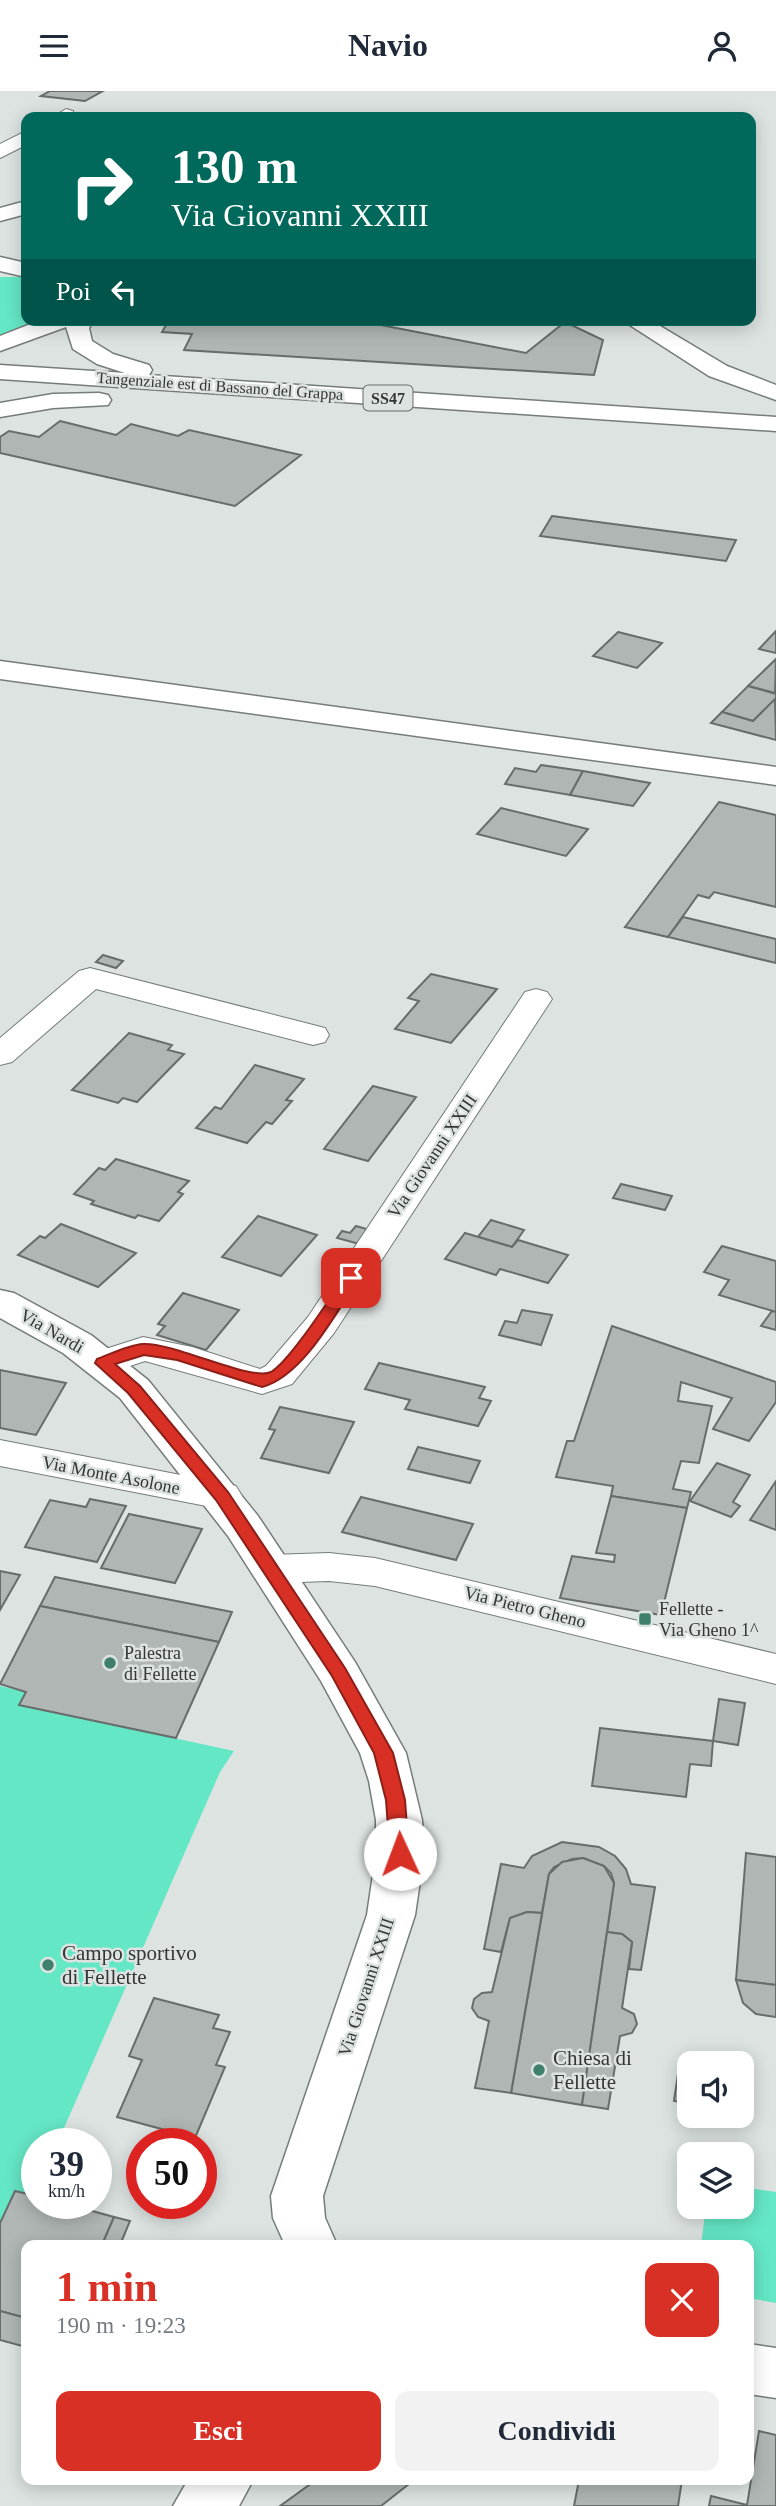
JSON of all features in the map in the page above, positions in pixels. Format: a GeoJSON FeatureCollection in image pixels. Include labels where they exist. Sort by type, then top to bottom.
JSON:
{"type":"FeatureCollection","features":[{"type":"Feature","properties":{"kind":"main road"},"geometry":{"type":"LineString","coordinates":[[0,215],[21,209]]}},
{"type":"Feature","properties":{"kind":"main road"},"geometry":{"type":"LineString","coordinates":[[0,264],[21,269]]}},
{"type":"Feature","properties":{"kind":"main road"},"geometry":{"type":"LineString","coordinates":[[0,344],[47,326]]}},
{"type":"Feature","properties":{"kind":"main road"},"geometry":{"type":"LineString","coordinates":[[78,326],[77,337],[81,344],[105,359],[141,370],[209,382],[474,397],[661,415]]}},
{"type":"Feature","properties":{"kind":"main road"},"geometry":{"type":"LineString","coordinates":[[643,326],[718,371],[776,393]]}},
{"type":"Feature","properties":{"kind":"main road","name":"Tangenziale est di Bassano del Grappa"},"geometry":{"type":"LineString","coordinates":[[0,372],[776,424]]}},
{"type":"Feature","properties":{"kind":"main road","name":"Tangenziale est di Bassano del Grappa"},"geometry":{"type":"LineString","coordinates":[[0,384],[776,434]]}},
{"type":"Feature","properties":{"kind":"main road"},"geometry":{"type":"LineString","coordinates":[[0,409],[53,401],[106,400],[447,422],[544,418]]}},
{"type":"Feature","properties":{"kind":"main road"},"geometry":{"type":"LineString","coordinates":[[0,670],[776,776]]}},
{"type":"Feature","properties":{"kind":"main road","name":"Via Nardi"},"geometry":{"type":"LineString","coordinates":[[0,1302],[45,1325],[103,1363]]}},
{"type":"Feature","properties":{"kind":"main road","name":"Via Giovanni XXIII"},"geometry":{"type":"LineString","coordinates":[[103,1363],[134,1389],[222,1496],[372,1730],[392,1781],[398,1820],[396,1886],[385,1936],[297,2196],[299,2218],[309,2240]]}},
{"type":"Feature","properties":{"kind":"main road"},"geometry":{"type":"LineString","coordinates":[[754,2370],[776,2373]]}},
{"type":"Feature","properties":{"kind":"main road"},"geometry":{"type":"LineString","coordinates":[[194,2506],[202,2485]]}},
{"type":"Feature","properties":{"kind":"main road"},"geometry":{"type":"LineString","coordinates":[[202,2506],[221,2485]]}},
{"type":"Feature","properties":{"kind":"street"},"geometry":{"type":"LineString","coordinates":[[0,152],[21,140]]}},
{"type":"Feature","properties":{"kind":"street"},"geometry":{"type":"LineString","coordinates":[[0,160],[21,165]]}},
{"type":"Feature","properties":{"kind":"street"},"geometry":{"type":"LineString","coordinates":[[0,1055],[90,978],[313,1035]]}},
{"type":"Feature","properties":{"kind":"street","name":"Via Giovanni XXIII"},"geometry":{"type":"LineString","coordinates":[[103,1363],[143,1349],[179,1356],[262,1382],[279,1375],[321,1325],[536,999]]}},
{"type":"Feature","properties":{"kind":"street","name":"Via Monte Asolone"},"geometry":{"type":"LineString","coordinates":[[0,1453],[222,1496]]}},
{"type":"Feature","properties":{"kind":"street","name":"Via Pietro Gheno"},"geometry":{"type":"LineString","coordinates":[[271,1569],[329,1567],[376,1572],[776,1669]]}},
{"type":"Feature","properties":{"kind":"green space"},"geometry":{"type":"Polygon","coordinates":[[[0,277],[21,277],[21,326],[43,326],[0,341],[0,277]]]}},
{"type":"Feature","properties":{"kind":"green space","name":"Campo sportivo di Fellette"},"geometry":{"type":"Polygon","coordinates":[[[0,1686],[26,1692],[20,1705],[234,1751],[220,1772],[64,2128],[21,2128],[21,2193],[15,2191],[0,2223],[0,1686]]]}},
{"type":"Feature","properties":{"kind":"green space"},"geometry":{"type":"Polygon","coordinates":[[[754,2189],[776,2192],[776,2303],[754,2299],[754,2240],[702,2240],[704,2219],[754,2219],[754,2189]]]}},
{"type":"Feature","properties":{"kind":"building"},"geometry":{"type":"Polygon","coordinates":[[[50,91],[103,91],[85,101],[41,96],[50,91]]]}},
{"type":"Feature","properties":{"kind":"building"},"geometry":{"type":"Polygon","coordinates":[[[166,326],[386,326],[526,353],[560,326],[573,326],[603,340],[594,375],[184,350],[192,334],[162,332],[166,326]]]}},
{"type":"Feature","properties":{"kind":"building"},"geometry":{"type":"Polygon","coordinates":[[[60,421],[116,435],[131,424],[178,436],[189,430],[301,455],[235,506],[0,453],[0,437],[9,431],[39,437],[60,421]]]}},
{"type":"Feature","properties":{"kind":"building"},"geometry":{"type":"Polygon","coordinates":[[[552,516],[736,540],[726,561],[540,536],[552,516]]]}},
{"type":"Feature","properties":{"kind":"building"},"geometry":{"type":"Polygon","coordinates":[[[776,631],[776,653],[759,649],[776,631]]]}},
{"type":"Feature","properties":{"kind":"building"},"geometry":{"type":"Polygon","coordinates":[[[618,632],[662,643],[637,668],[593,656],[618,632]]]}},
{"type":"Feature","properties":{"kind":"building"},"geometry":{"type":"Polygon","coordinates":[[[776,659],[775,693],[748,686],[776,659]]]}},
{"type":"Feature","properties":{"kind":"building"},"geometry":{"type":"Polygon","coordinates":[[[748,686],[776,694],[776,699],[753,721],[722,712],[748,686]]]}},
{"type":"Feature","properties":{"kind":"building"},"geometry":{"type":"Polygon","coordinates":[[[775,699],[776,740],[711,723],[722,712],[753,721],[775,699]]]}},
{"type":"Feature","properties":{"kind":"building"},"geometry":{"type":"Polygon","coordinates":[[[541,765],[583,771],[570,795],[505,784],[515,768],[536,772],[541,765]]]}},
{"type":"Feature","properties":{"kind":"building"},"geometry":{"type":"Polygon","coordinates":[[[583,771],[650,783],[633,806],[570,795],[583,771]]]}},
{"type":"Feature","properties":{"kind":"building"},"geometry":{"type":"Polygon","coordinates":[[[719,802],[776,815],[776,907],[714,892],[709,898],[698,895],[668,937],[625,927],[719,802]]]}},
{"type":"Feature","properties":{"kind":"building"},"geometry":{"type":"Polygon","coordinates":[[[501,808],[588,829],[566,856],[477,834],[501,808]]]}},
{"type":"Feature","properties":{"kind":"building"},"geometry":{"type":"Polygon","coordinates":[[[683,917],[776,939],[776,963],[668,937],[683,917]]]}},
{"type":"Feature","properties":{"kind":"building"},"geometry":{"type":"Polygon","coordinates":[[[103,955],[123,961],[116,968],[96,962],[103,955]]]}},
{"type":"Feature","properties":{"kind":"building"},"geometry":{"type":"Polygon","coordinates":[[[431,974],[497,989],[451,1043],[395,1029],[419,1001],[408,998],[431,974]]]}},
{"type":"Feature","properties":{"kind":"building"},"geometry":{"type":"Polygon","coordinates":[[[129,1033],[172,1045],[168,1050],[184,1054],[137,1102],[123,1098],[118,1103],[72,1090],[129,1033]]]}},
{"type":"Feature","properties":{"kind":"building"},"geometry":{"type":"Polygon","coordinates":[[[255,1065],[304,1079],[286,1100],[292,1101],[272,1124],[266,1122],[247,1143],[196,1128],[215,1107],[221,1109],[255,1065]]]}},
{"type":"Feature","properties":{"kind":"building"},"geometry":{"type":"Polygon","coordinates":[[[373,1086],[416,1097],[368,1161],[324,1149],[373,1086]]]}},
{"type":"Feature","properties":{"kind":"building"},"geometry":{"type":"Polygon","coordinates":[[[116,1159],[189,1181],[178,1192],[183,1194],[159,1221],[138,1215],[135,1218],[91,1204],[94,1201],[74,1194],[99,1168],[105,1170],[116,1159]]]}},
{"type":"Feature","properties":{"kind":"building"},"geometry":{"type":"Polygon","coordinates":[[[621,1184],[672,1196],[665,1210],[613,1198],[621,1184]]]}},
{"type":"Feature","properties":{"kind":"building"},"geometry":{"type":"Polygon","coordinates":[[[258,1216],[317,1235],[281,1276],[222,1257],[258,1216]]]}},
{"type":"Feature","properties":{"kind":"building"},"geometry":{"type":"Polygon","coordinates":[[[491,1220],[524,1230],[512,1247],[478,1237],[491,1220]]]}},
{"type":"Feature","properties":{"kind":"building"},"geometry":{"type":"Polygon","coordinates":[[[61,1224],[136,1253],[98,1287],[18,1255],[40,1236],[45,1238],[61,1224]]]}},
{"type":"Feature","properties":{"kind":"building"},"geometry":{"type":"Polygon","coordinates":[[[356,1226],[377,1232],[367,1246],[337,1238],[342,1231],[350,1233],[356,1226]]]}},
{"type":"Feature","properties":{"kind":"building"},"geometry":{"type":"Polygon","coordinates":[[[465,1233],[512,1247],[518,1240],[568,1255],[548,1283],[500,1269],[496,1275],[445,1259],[465,1233]]]}},
{"type":"Feature","properties":{"kind":"building"},"geometry":{"type":"Polygon","coordinates":[[[722,1246],[776,1261],[776,1312],[719,1295],[729,1280],[704,1272],[722,1246]]]}},
{"type":"Feature","properties":{"kind":"building"},"geometry":{"type":"Polygon","coordinates":[[[183,1293],[239,1310],[206,1350],[157,1335],[165,1326],[158,1324],[183,1293]]]}},
{"type":"Feature","properties":{"kind":"building"},"geometry":{"type":"Polygon","coordinates":[[[522,1310],[552,1315],[541,1345],[499,1335],[505,1321],[517,1323],[522,1310]]]}},
{"type":"Feature","properties":{"kind":"building"},"geometry":{"type":"Polygon","coordinates":[[[772,1311],[776,1312],[776,1330],[761,1326],[772,1311]]]}},
{"type":"Feature","properties":{"kind":"building"},"geometry":{"type":"Polygon","coordinates":[[[612,1326],[776,1382],[776,1402],[749,1441],[713,1429],[732,1398],[681,1382],[678,1401],[712,1406],[699,1463],[681,1461],[673,1489],[691,1492],[687,1508],[611,1496],[613,1486],[556,1477],[567,1441],[574,1441],[612,1326]]]}},
{"type":"Feature","properties":{"kind":"building"},"geometry":{"type":"Polygon","coordinates":[[[379,1363],[485,1387],[479,1398],[491,1401],[478,1426],[405,1409],[410,1400],[365,1389],[379,1363]]]}},
{"type":"Feature","properties":{"kind":"building"},"geometry":{"type":"Polygon","coordinates":[[[0,1370],[66,1383],[36,1435],[0,1428],[0,1370]]]}},
{"type":"Feature","properties":{"kind":"building"},"geometry":{"type":"Polygon","coordinates":[[[280,1407],[354,1422],[329,1473],[261,1458],[275,1430],[269,1429],[280,1407]]]}},
{"type":"Feature","properties":{"kind":"building"},"geometry":{"type":"Polygon","coordinates":[[[418,1447],[480,1461],[470,1483],[408,1469],[418,1447]]]}},
{"type":"Feature","properties":{"kind":"building"},"geometry":{"type":"Polygon","coordinates":[[[717,1463],[750,1475],[733,1502],[740,1506],[731,1517],[690,1501],[717,1463]]]}},
{"type":"Feature","properties":{"kind":"building"},"geometry":{"type":"Polygon","coordinates":[[[776,1481],[776,1530],[750,1520],[776,1481]]]}},
{"type":"Feature","properties":{"kind":"building"},"geometry":{"type":"Polygon","coordinates":[[[611,1496],[687,1508],[661,1615],[560,1598],[572,1556],[614,1562],[615,1555],[596,1553],[611,1496]]]}},
{"type":"Feature","properties":{"kind":"building"},"geometry":{"type":"Polygon","coordinates":[[[361,1497],[473,1524],[456,1560],[342,1532],[361,1497]]]}},
{"type":"Feature","properties":{"kind":"building"},"geometry":{"type":"Polygon","coordinates":[[[90,1499],[126,1506],[97,1562],[25,1547],[50,1500],[86,1507],[90,1499]]]}},
{"type":"Feature","properties":{"kind":"building"},"geometry":{"type":"Polygon","coordinates":[[[129,1514],[202,1529],[175,1583],[101,1568],[129,1514]]]}},
{"type":"Feature","properties":{"kind":"building"},"geometry":{"type":"Polygon","coordinates":[[[0,1571],[20,1575],[0,1610],[0,1571]]]}},
{"type":"Feature","properties":{"kind":"building"},"geometry":{"type":"Polygon","coordinates":[[[55,1577],[232,1612],[219,1642],[40,1606],[55,1577]]]}},
{"type":"Feature","properties":{"kind":"building","name":"Palestra di Fellette"},"geometry":{"type":"Polygon","coordinates":[[[40,1606],[219,1642],[176,1738],[19,1705],[26,1692],[0,1684],[40,1606]]]}},
{"type":"Feature","properties":{"kind":"building"},"geometry":{"type":"Polygon","coordinates":[[[719,1699],[745,1703],[738,1745],[713,1741],[719,1699]]]}},
{"type":"Feature","properties":{"kind":"building"},"geometry":{"type":"Polygon","coordinates":[[[600,1728],[713,1741],[711,1766],[690,1764],[686,1797],[592,1786],[600,1728]]]}},
{"type":"Feature","properties":{"kind":"building"},"geometry":{"type":"Polygon","coordinates":[[[562,1842],[599,1847],[615,1856],[626,1869],[631,1884],[655,1887],[641,1970],[629,1969],[632,1942],[622,1934],[607,1932],[614,1883],[611,1873],[604,1866],[583,1858],[572,1859],[554,1867],[549,1874],[542,1913],[527,1912],[510,1918],[501,1952],[484,1949],[501,1864],[524,1868],[532,1856],[562,1842]]]}},
{"type":"Feature","properties":{"kind":"building"},"geometry":{"type":"Polygon","coordinates":[[[746,1853],[776,1857],[776,1985],[736,1980],[746,1853]]]}},
{"type":"Feature","properties":{"kind":"building"},"geometry":{"type":"Polygon","coordinates":[[[583,1858],[604,1866],[614,1883],[582,2105],[511,2093],[549,1874],[562,1862],[583,1858]]]}},
{"type":"Feature","properties":{"kind":"building"},"geometry":{"type":"Polygon","coordinates":[[[527,1912],[542,1913],[511,2093],[475,2088],[489,2021],[478,2017],[472,2008],[474,1999],[482,1993],[492,1992],[510,1918],[527,1912]]]}},
{"type":"Feature","properties":{"kind":"building"},"geometry":{"type":"Polygon","coordinates":[[[607,1932],[622,1934],[632,1942],[622,2008],[634,2014],[637,2024],[632,2033],[620,2036],[608,2109],[582,2105],[607,1932]]]}},
{"type":"Feature","properties":{"kind":"building"},"geometry":{"type":"Polygon","coordinates":[[[736,1980],[776,1985],[776,2017],[756,2014],[743,2003],[736,1980]]]}},
{"type":"Feature","properties":{"kind":"building"},"geometry":{"type":"Polygon","coordinates":[[[154,1998],[219,2015],[213,2028],[230,2032],[216,2065],[225,2067],[199,2128],[158,2128],[117,2117],[142,2060],[129,2056],[154,1998]]]}},
{"type":"Feature","properties":{"kind":"building"},"geometry":{"type":"Polygon","coordinates":[[[677,2081],[677,2101],[674,2101],[677,2081]]]}},
{"type":"Feature","properties":{"kind":"building"},"geometry":{"type":"Polygon","coordinates":[[[15,2191],[21,2192],[21,2219],[114,2217],[104,2240],[21,2240],[21,2317],[0,2311],[0,2223],[15,2191]]]}},
{"type":"Feature","properties":{"kind":"building"},"geometry":{"type":"Polygon","coordinates":[[[114,2217],[130,2221],[122,2240],[104,2240],[114,2217]]]}},
{"type":"Feature","properties":{"kind":"building"},"geometry":{"type":"Polygon","coordinates":[[[0,2311],[21,2317],[21,2346],[0,2340],[0,2311]]]}},
{"type":"Feature","properties":{"kind":"building"},"geometry":{"type":"Polygon","coordinates":[[[759,2431],[776,2435],[776,2506],[709,2506],[711,2496],[747,2505],[750,2485],[754,2485],[754,2462],[759,2431]]]}},
{"type":"Feature","properties":{"kind":"building"},"geometry":{"type":"Polygon","coordinates":[[[309,2485],[408,2485],[381,2506],[280,2506],[309,2485]]]}},
{"type":"Feature","properties":{"kind":"building"},"geometry":{"type":"Polygon","coordinates":[[[578,2485],[681,2485],[678,2506],[574,2506],[578,2485]]]}},
{"type":"Feature","properties":{"kind":"place","name":"Fellette - Via Gheno 1^"},"geometry":{"type":"Point","coordinates":[645,1619]}},
{"type":"Feature","properties":{"kind":"place","name":"Palestra di Fellette"},"geometry":{"type":"Point","coordinates":[110,1663]}},
{"type":"Feature","properties":{"kind":"place","name":"Campo sportivo di Fellette"},"geometry":{"type":"Point","coordinates":[48,1965]}},
{"type":"Feature","properties":{"kind":"place","name":"Chiesa di Fellette"},"geometry":{"type":"Point","coordinates":[539,2070]}},
{"type":"Feature","properties":{"kind":"route"},"geometry":{"type":"LineString","coordinates":[[351,1278],[321,1325],[279,1375],[262,1382],[179,1356],[143,1349],[103,1363],[134,1389],[222,1496],[339,1672],[383,1753],[396,1800],[400,1854]]}}]}
